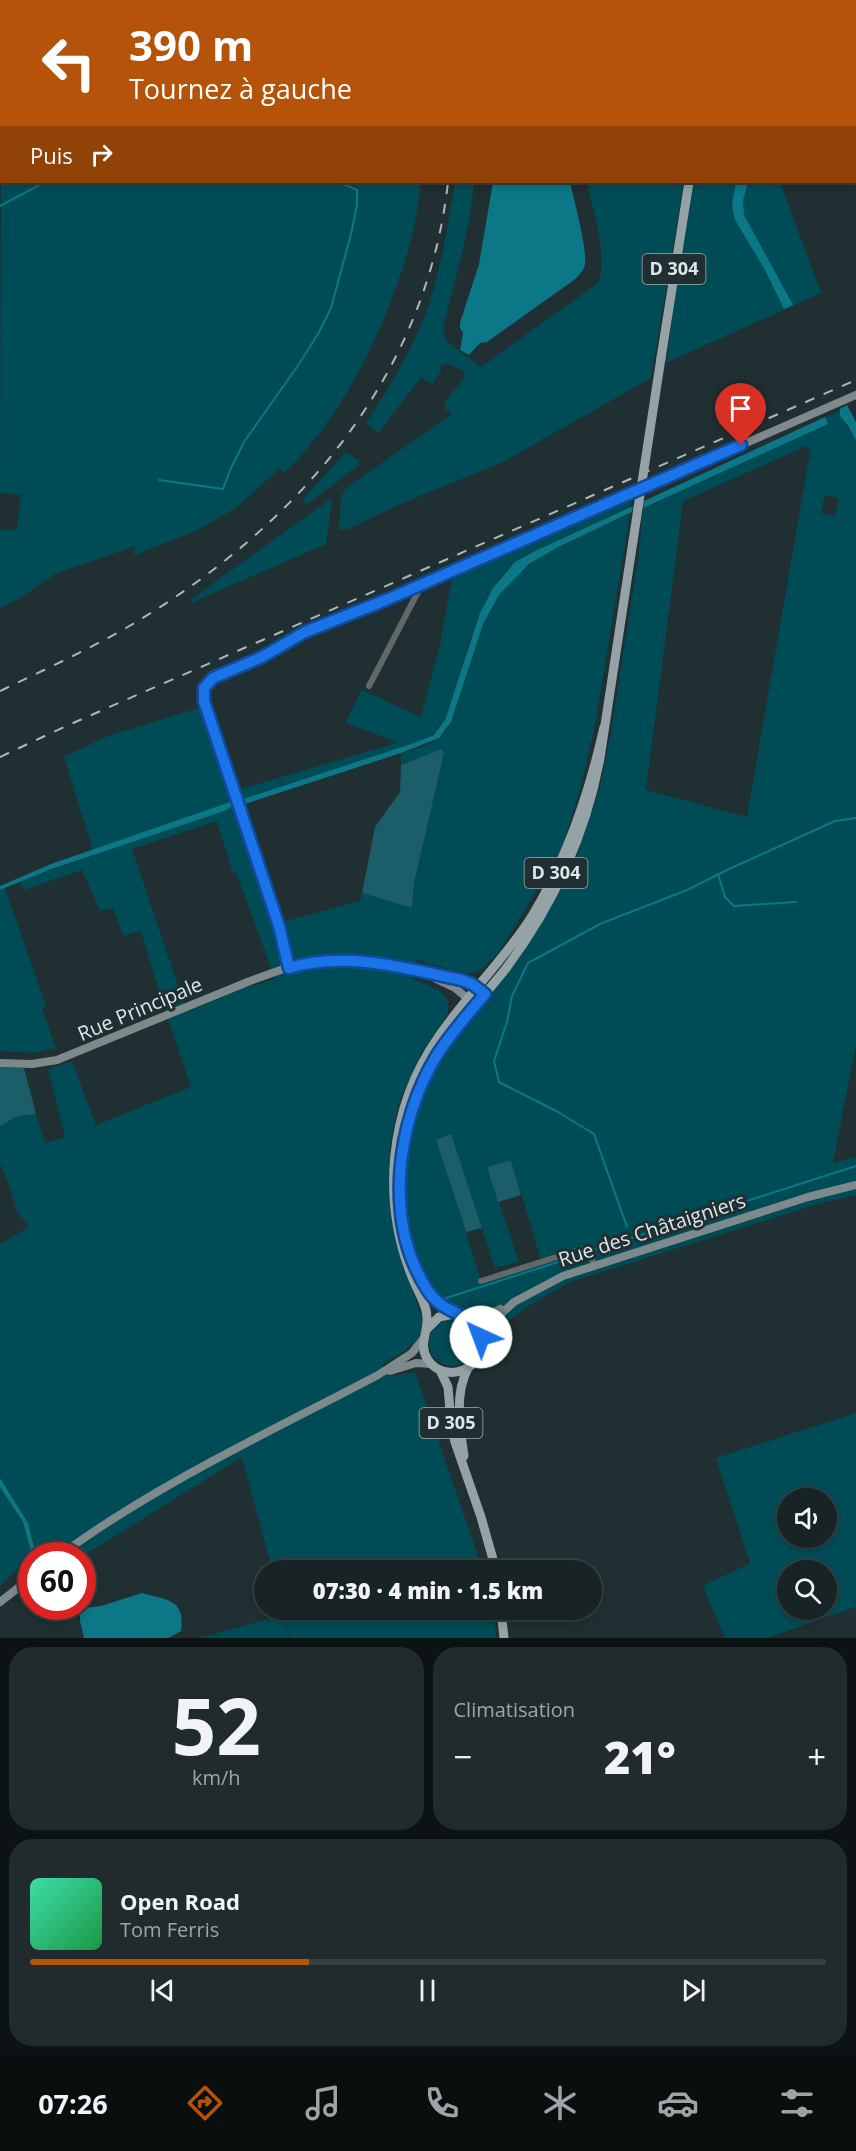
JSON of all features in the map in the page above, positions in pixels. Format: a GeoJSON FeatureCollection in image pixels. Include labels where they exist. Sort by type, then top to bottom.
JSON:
{"type":"FeatureCollection","features":[{"type":"Feature","properties":{"kind":"main road","name":"D 304"},"geometry":{"type":"LineString","coordinates":[[427,1329],[426,1311],[408,1265],[396,1221],[393,1184],[396,1146],[403,1112],[418,1072],[437,1037],[508,966],[530,934],[550,900],[584,821],[595,785],[689,183]]}},
{"type":"Feature","properties":{"kind":"main road","name":"D 304"},"geometry":{"type":"LineString","coordinates":[[456,1314],[435,1301],[418,1273],[403,1221],[401,1172],[408,1127],[426,1077],[472,1002]]}},
{"type":"Feature","properties":{"kind":"main road"},"geometry":{"type":"LineString","coordinates":[[456,1314],[467,1318],[479,1330],[482,1344],[478,1358],[468,1368],[454,1373],[435,1367],[425,1354],[423,1339],[427,1329],[440,1317],[456,1314]]}},
{"type":"Feature","properties":{"kind":"main road","name":"D 305"},"geometry":{"type":"LineString","coordinates":[[435,1367],[448,1387],[453,1436],[487,1533],[494,1560]]}},
{"type":"Feature","properties":{"kind":"main road","name":"D 305"},"geometry":{"type":"LineString","coordinates":[[468,1368],[461,1389],[460,1412],[468,1476]]}},
{"type":"Feature","properties":{"kind":"main road"},"geometry":{"type":"LineString","coordinates":[[502,1620],[504,1638]]}},
{"type":"Feature","properties":{"kind":"street"},"geometry":{"type":"LineString","coordinates":[[289,968],[279,926],[204,701],[204,688],[213,678],[262,657],[305,632],[416,587],[854,396]]}},
{"type":"Feature","properties":{"kind":"street"},"geometry":{"type":"LineString","coordinates":[[369,686],[418,592],[416,587]]}},
{"type":"Feature","properties":{"kind":"street","name":"Rue Principale"},"geometry":{"type":"LineString","coordinates":[[0,1063],[37,1064],[63,1058],[238,986],[289,968],[315,962],[382,963],[411,970]]}},
{"type":"Feature","properties":{"kind":"street"},"geometry":{"type":"LineString","coordinates":[[411,970],[461,980],[481,991]]}},
{"type":"Feature","properties":{"kind":"street"},"geometry":{"type":"LineString","coordinates":[[411,970],[443,982],[472,1002]]}},
{"type":"Feature","properties":{"kind":"street","name":"Rue des Châtaigniers"},"geometry":{"type":"LineString","coordinates":[[482,1344],[490,1324],[514,1302],[591,1258],[856,1185]]}},
{"type":"Feature","properties":{"kind":"street"},"geometry":{"type":"LineString","coordinates":[[481,1281],[579,1249],[591,1258]]}},
{"type":"Feature","properties":{"kind":"street"},"geometry":{"type":"LineString","coordinates":[[467,1318],[488,1315],[514,1302]]}},
{"type":"Feature","properties":{"kind":"street"},"geometry":{"type":"LineString","coordinates":[[79,1542],[162,1489],[378,1375],[412,1353],[423,1339]]}},
{"type":"Feature","properties":{"kind":"street"},"geometry":{"type":"LineString","coordinates":[[378,1375],[416,1363],[435,1367]]}},
{"type":"Feature","properties":{"kind":"street"},"geometry":{"type":"LineString","coordinates":[[0,1602],[18,1588]]}},
{"type":"Feature","properties":{"kind":"shaded area"},"geometry":{"type":"Polygon","coordinates":[[[1,183],[421,183],[411,241],[377,335],[346,394],[307,449],[285,473],[279,469],[236,508],[196,531],[134,555],[135,546],[55,574],[17,600],[0,608],[0,530],[17,530],[21,495],[0,493],[1,183]]]}},
{"type":"Feature","properties":{"kind":"shaded area"},"geometry":{"type":"Polygon","coordinates":[[[455,183],[474,183],[466,237],[443,328],[446,341],[481,367],[598,283],[601,271],[600,245],[587,183],[684,183],[651,378],[503,462],[396,506],[348,529],[339,530],[341,497],[346,488],[452,414],[445,409],[445,402],[465,376],[464,371],[447,363],[441,365],[440,373],[433,384],[421,378],[378,433],[366,423],[416,335],[434,289],[455,183]]]}},
{"type":"Feature","properties":{"kind":"shaded area"},"geometry":{"type":"Polygon","coordinates":[[[493,183],[570,183],[585,256],[582,271],[574,280],[487,342],[480,343],[469,355],[460,350],[463,333],[460,323],[479,264],[493,183]]]}},
{"type":"Feature","properties":{"kind":"shaded area"},"geometry":{"type":"Polygon","coordinates":[[[694,183],[780,183],[821,293],[666,363],[686,217],[694,183]]]}},
{"type":"Feature","properties":{"kind":"shaded area"},"geometry":{"type":"Polygon","coordinates":[[[736,183],[748,183],[743,200],[744,215],[793,305],[784,309],[764,268],[735,220],[732,205],[736,183]]]}},
{"type":"Feature","properties":{"kind":"shaded area"},"geometry":{"type":"Polygon","coordinates":[[[847,405],[856,422],[856,440],[840,416],[840,409],[847,405]]]}},
{"type":"Feature","properties":{"kind":"shaded area"},"geometry":{"type":"Polygon","coordinates":[[[840,411],[844,422],[856,440],[856,1045],[833,1163],[856,1157],[856,1195],[821,1203],[570,1282],[521,1311],[496,1333],[472,1312],[445,1303],[418,1257],[406,1212],[404,1176],[414,1122],[428,1082],[441,1057],[521,956],[557,896],[576,858],[601,783],[611,731],[639,553],[643,508],[827,424],[825,417],[840,411]],[[807,446],[683,501],[646,790],[747,817],[810,452],[807,446]],[[825,495],[821,513],[835,516],[839,499],[825,495]],[[451,1135],[436,1140],[482,1283],[542,1263],[511,1160],[487,1167],[519,1262],[495,1268],[451,1135]]]}},
{"type":"Feature","properties":{"kind":"shaded area"},"geometry":{"type":"Polygon","coordinates":[[[825,417],[828,424],[643,508],[644,501],[825,417]]]}},
{"type":"Feature","properties":{"kind":"shaded area"},"geometry":{"type":"Polygon","coordinates":[[[346,452],[359,460],[359,465],[308,504],[302,500],[346,452]]]}},
{"type":"Feature","properties":{"kind":"shaded area"},"geometry":{"type":"Polygon","coordinates":[[[332,498],[326,544],[193,602],[190,600],[332,498]]]}},
{"type":"Feature","properties":{"kind":"shaded area"},"geometry":{"type":"Polygon","coordinates":[[[630,498],[631,507],[524,556],[500,579],[490,593],[476,624],[445,720],[434,735],[243,799],[238,790],[396,743],[345,723],[362,690],[421,717],[440,644],[453,573],[630,498]]]}},
{"type":"Feature","properties":{"kind":"shaded area"},"geometry":{"type":"Polygon","coordinates":[[[633,506],[632,512],[558,547],[529,564],[499,595],[483,624],[451,722],[439,738],[401,753],[245,804],[243,799],[434,735],[445,720],[480,613],[493,588],[515,562],[633,506]]]}},
{"type":"Feature","properties":{"kind":"shaded area"},"geometry":{"type":"Polygon","coordinates":[[[630,514],[595,726],[580,790],[563,844],[499,952],[481,970],[468,974],[426,963],[417,958],[411,978],[439,990],[448,1000],[448,1014],[422,1052],[399,1102],[390,1145],[391,1211],[396,1240],[423,1322],[418,1339],[403,1352],[381,1365],[390,1377],[415,1372],[480,1560],[269,1560],[242,1457],[96,1548],[96,1542],[33,1542],[28,1523],[0,1478],[0,1244],[29,1227],[16,1209],[0,1164],[0,1126],[18,1116],[36,1114],[45,1143],[65,1137],[48,1069],[72,1061],[96,1125],[191,1087],[141,931],[123,936],[113,908],[100,911],[82,870],[24,890],[20,881],[137,840],[230,802],[93,850],[64,757],[105,737],[202,707],[275,924],[360,901],[362,893],[412,908],[414,883],[444,753],[442,750],[401,765],[401,753],[429,744],[446,730],[454,715],[480,629],[499,595],[526,567],[576,538],[630,514]],[[217,821],[132,849],[187,1012],[239,990],[275,979],[236,872],[233,873],[217,821]]]}},
{"type":"Feature","properties":{"kind":"shaded area"},"geometry":{"type":"Polygon","coordinates":[[[442,749],[444,753],[414,883],[412,908],[362,893],[375,827],[400,792],[401,765],[442,749]]]}},
{"type":"Feature","properties":{"kind":"shaded area"},"geometry":{"type":"Polygon","coordinates":[[[230,802],[233,806],[224,811],[49,870],[0,890],[0,886],[51,864],[230,802]]]}},
{"type":"Feature","properties":{"kind":"shaded area"},"geometry":{"type":"Polygon","coordinates":[[[5,888],[46,1006],[42,1008],[56,1048],[33,1053],[0,1051],[0,890],[5,888]]]}},
{"type":"Feature","properties":{"kind":"shaded area"},"geometry":{"type":"Polygon","coordinates":[[[0,1067],[24,1068],[36,1114],[18,1116],[0,1126],[0,1067]]]}},
{"type":"Feature","properties":{"kind":"shaded area"},"geometry":{"type":"Polygon","coordinates":[[[451,1134],[482,1228],[466,1232],[436,1140],[451,1134]]]}},
{"type":"Feature","properties":{"kind":"shaded area"},"geometry":{"type":"Polygon","coordinates":[[[511,1160],[521,1195],[498,1202],[487,1167],[511,1160]]]}},
{"type":"Feature","properties":{"kind":"shaded area"},"geometry":{"type":"Polygon","coordinates":[[[452,1320],[468,1327],[475,1343],[468,1359],[452,1366],[436,1359],[429,1343],[436,1327],[452,1320]]]}},
{"type":"Feature","properties":{"kind":"shaded area"},"geometry":{"type":"Polygon","coordinates":[[[856,1413],[856,1607],[837,1614],[837,1560],[777,1560],[777,1620],[819,1620],[767,1638],[725,1638],[703,1586],[750,1563],[716,1458],[856,1413]]]}},
{"type":"Feature","properties":{"kind":"shaded area"},"geometry":{"type":"Polygon","coordinates":[[[0,1478],[28,1523],[33,1542],[28,1542],[23,1522],[0,1487],[0,1478]]]}},
{"type":"Feature","properties":{"kind":"shaded area"},"geometry":{"type":"Polygon","coordinates":[[[0,1487],[23,1522],[28,1542],[18,1542],[18,1569],[0,1586],[0,1487]]]}},
{"type":"Feature","properties":{"kind":"shaded area"},"geometry":{"type":"Polygon","coordinates":[[[142,1593],[166,1599],[177,1606],[180,1612],[181,1631],[168,1638],[84,1638],[80,1620],[96,1620],[96,1607],[142,1593]]]}},
{"type":"Feature","properties":{"kind":"shaded area"},"geometry":{"type":"Polygon","coordinates":[[[266,1620],[495,1620],[496,1638],[290,1638],[285,1621],[289,1638],[199,1638],[266,1620]]]}},
{"type":"Feature","properties":{"kind":"waterway"},"geometry":{"type":"LineString","coordinates":[[0,206],[43,183]]}},
{"type":"Feature","properties":{"kind":"waterway"},"geometry":{"type":"LineString","coordinates":[[159,480],[223,489],[244,442],[297,367],[331,308],[357,205],[357,190],[341,183]]}},
{"type":"Feature","properties":{"kind":"waterway"},"geometry":{"type":"LineString","coordinates":[[627,1227],[594,1134],[558,1112],[499,1082],[494,1061],[507,1022],[512,996],[528,963],[600,924],[687,890],[835,821],[856,818]]}},
{"type":"Feature","properties":{"kind":"waterway"},"geometry":{"type":"LineString","coordinates":[[718,874],[725,897],[734,906],[796,902]]}},
{"type":"Feature","properties":{"kind":"waterway"},"geometry":{"type":"LineString","coordinates":[[591,1251],[856,1166]]}},
{"type":"Feature","properties":{"kind":"waterway"},"geometry":{"type":"LineString","coordinates":[[443,1299],[586,1253]]}},
{"type":"Feature","properties":{"kind":"railway"},"geometry":{"type":"LineString","coordinates":[[0,691],[126,628],[187,589],[244,545],[296,496],[342,443],[381,384],[412,321],[435,254],[448,183]]}},
{"type":"Feature","properties":{"kind":"railway"},"geometry":{"type":"LineString","coordinates":[[0,757],[856,380]]}},
{"type":"Feature","properties":{"kind":"route"},"geometry":{"type":"LineString","coordinates":[[481,1337],[477,1327],[470,1320],[437,1304],[421,1279],[404,1229],[400,1181],[408,1127],[426,1077],[450,1036],[485,994],[472,984],[461,980],[394,965],[326,961],[289,968],[279,926],[204,701],[204,688],[213,678],[262,657],[305,632],[386,600],[741,445]]}}]}
